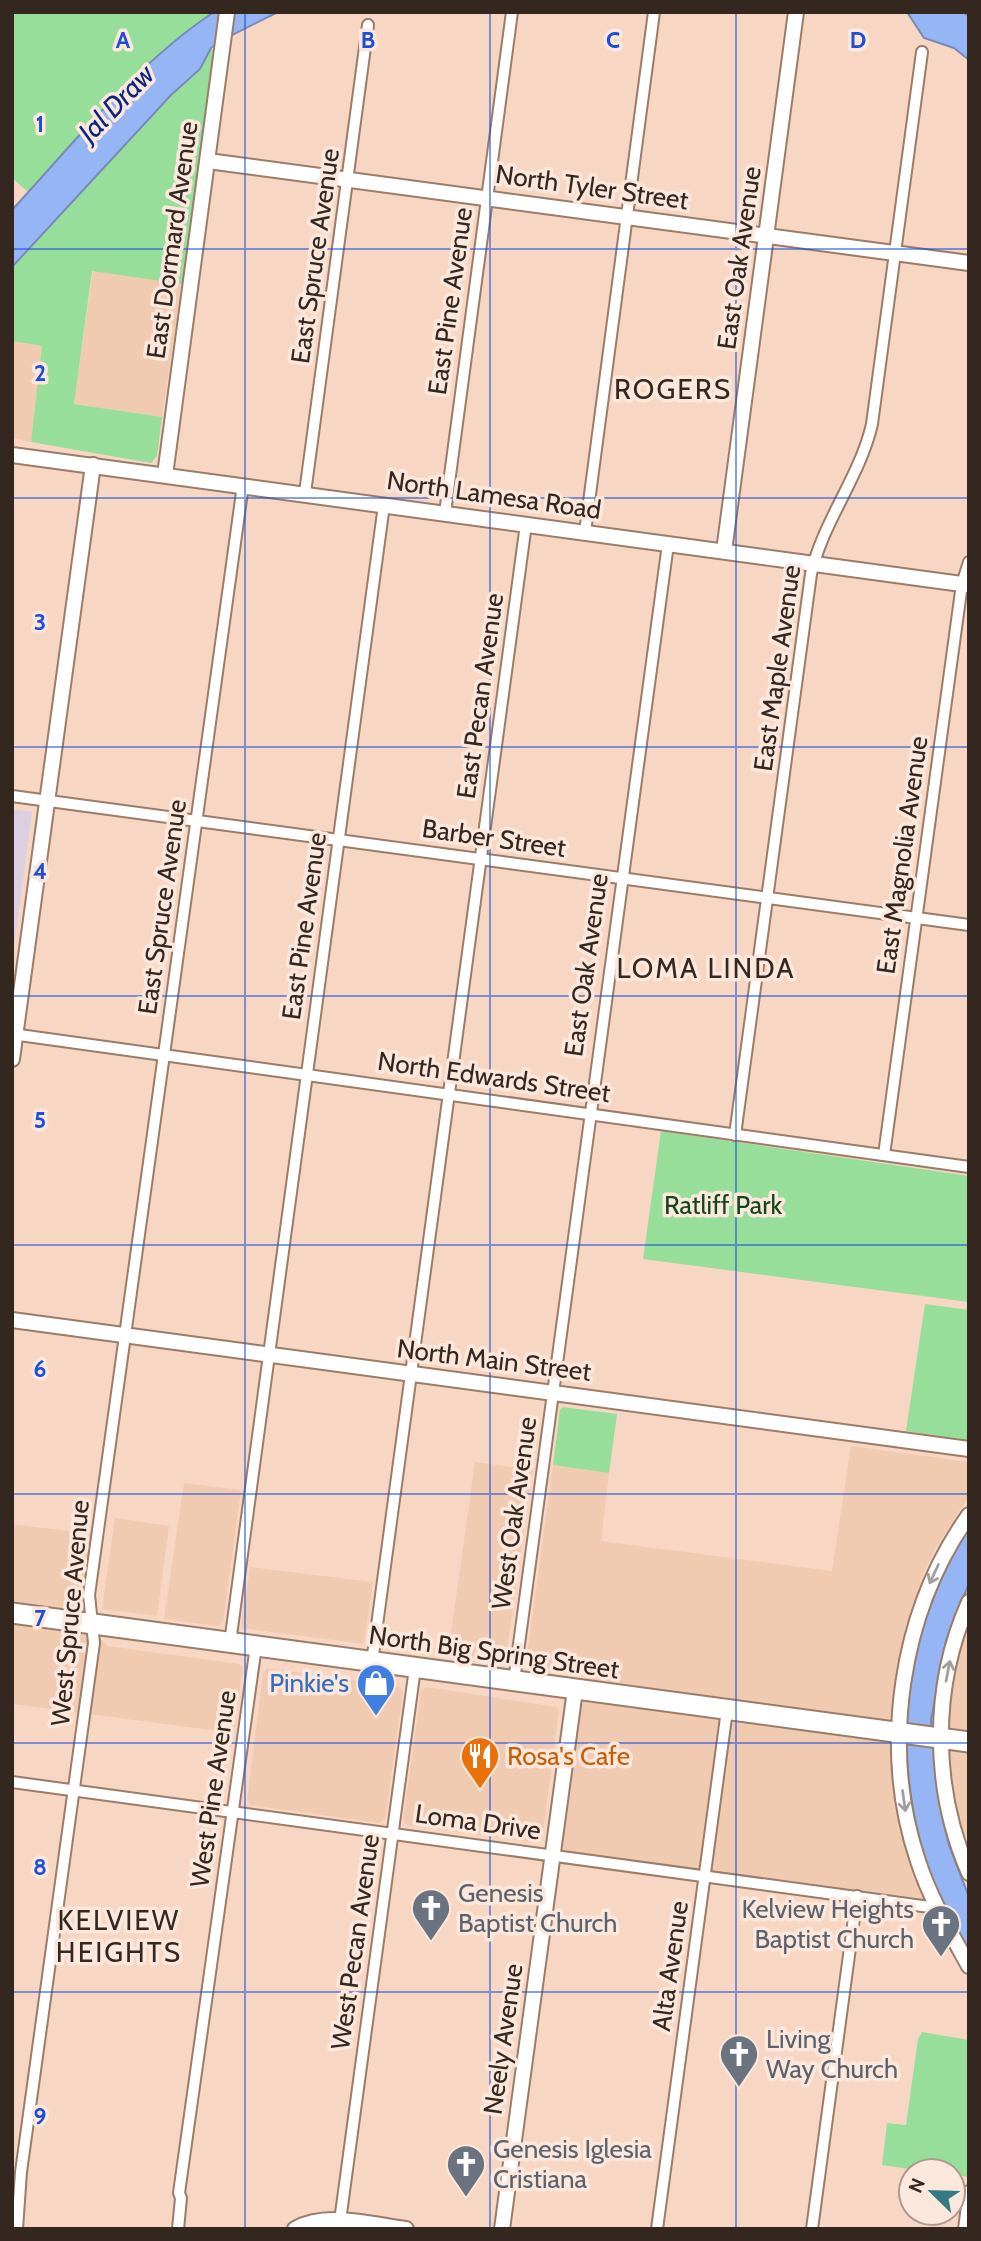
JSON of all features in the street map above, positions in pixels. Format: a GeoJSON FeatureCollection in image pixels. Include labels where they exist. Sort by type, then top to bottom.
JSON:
{"type":"FeatureCollection","features":[{"type":"Feature","properties":{"kind":"highway","name":"North Big Spring Street"},"geometry":{"type":"LineString","coordinates":[[12,1613],[969,1742]]}},
{"type":"Feature","properties":{"kind":"street","name":"East Dormard Avenue"},"geometry":{"type":"LineString","coordinates":[[165,475],[227,12]]}},
{"type":"Feature","properties":{"kind":"street","name":"East Pine Avenue"},"geometry":{"type":"LineString","coordinates":[[445,513],[513,12]]}},
{"type":"Feature","properties":{"kind":"street"},"geometry":{"type":"LineString","coordinates":[[585,531],[654,12]]}},
{"type":"Feature","properties":{"kind":"street","name":"East Oak Avenue"},"geometry":{"type":"LineString","coordinates":[[724,551],[796,12]]}},
{"type":"Feature","properties":{"kind":"street","name":"East Spruce Avenue"},"geometry":{"type":"LineString","coordinates":[[305,493],[368,25]]}},
{"type":"Feature","properties":{"kind":"street","name":"East Maple Avenue"},"geometry":{"type":"LineString","coordinates":[[735,1135],[814,564],[870,434],[922,52]]}},
{"type":"Feature","properties":{"kind":"street","name":"North Tyler Street"},"geometry":{"type":"LineString","coordinates":[[208,161],[969,263]]}},
{"type":"Feature","properties":{"kind":"street","name":"North Lamesa Road"},"geometry":{"type":"LineString","coordinates":[[12,455],[966,585]]}},
{"type":"Feature","properties":{"kind":"street"},"geometry":{"type":"LineString","coordinates":[[12,1059],[93,466]]}},
{"type":"Feature","properties":{"kind":"street","name":"East Spruce Avenue"},"geometry":{"type":"LineString","coordinates":[[126,1336],[243,485]]}},
{"type":"Feature","properties":{"kind":"street","name":"East Pine Avenue"},"geometry":{"type":"LineString","coordinates":[[268,1354],[384,505]]}},
{"type":"Feature","properties":{"kind":"street","name":"East Pecan Avenue"},"geometry":{"type":"LineString","coordinates":[[411,1374],[526,524]]}},
{"type":"Feature","properties":{"kind":"street","name":"East Oak Avenue"},"geometry":{"type":"LineString","coordinates":[[553,1392],[668,544]]}},
{"type":"Feature","properties":{"kind":"street","name":"East Magnolia Avenue"},"geometry":{"type":"LineString","coordinates":[[884,1155],[969,562]]}},
{"type":"Feature","properties":{"kind":"street","name":"Barber Street"},"geometry":{"type":"LineString","coordinates":[[12,796],[969,925]]}},
{"type":"Feature","properties":{"kind":"street","name":"North Edwards Street"},"geometry":{"type":"LineString","coordinates":[[14,1035],[449,1093],[969,1167]]}},
{"type":"Feature","properties":{"kind":"street","name":"North Main Street"},"geometry":{"type":"LineString","coordinates":[[12,1320],[969,1449]]}},
{"type":"Feature","properties":{"kind":"street","name":"West Spruce Avenue"},"geometry":{"type":"LineString","coordinates":[[17,2229],[21,2172],[94,1643],[89,1595],[126,1336]]}},
{"type":"Feature","properties":{"kind":"street"},"geometry":{"type":"LineString","coordinates":[[230,1643],[268,1354]]}},
{"type":"Feature","properties":{"kind":"street"},"geometry":{"type":"LineString","coordinates":[[372,1662],[411,1374]]}},
{"type":"Feature","properties":{"kind":"street","name":"West Oak Avenue"},"geometry":{"type":"LineString","coordinates":[[514,1681],[553,1392]]}},
{"type":"Feature","properties":{"kind":"street"},"geometry":{"type":"LineString","coordinates":[[969,1515],[941,1559],[921,1605],[906,1667],[900,1733],[900,1772],[908,1825],[917,1859],[937,1908],[969,1966]]}},
{"type":"Feature","properties":{"kind":"street"},"geometry":{"type":"LineString","coordinates":[[969,1602],[949,1663],[941,1738],[948,1807],[969,1873]]}},
{"type":"Feature","properties":{"kind":"street","name":"West Pine Avenue"},"geometry":{"type":"LineString","coordinates":[[178,2229],[181,2198],[179,2193],[256,1646]]}},
{"type":"Feature","properties":{"kind":"street","name":"West Pecan Avenue"},"geometry":{"type":"LineString","coordinates":[[340,2221],[415,1668]]}},
{"type":"Feature","properties":{"kind":"street","name":"Neely Avenue"},"geometry":{"type":"LineString","coordinates":[[502,2229],[575,1690]]}},
{"type":"Feature","properties":{"kind":"street","name":"Alta Avenue"},"geometry":{"type":"LineString","coordinates":[[657,2229],[727,1710]]}},
{"type":"Feature","properties":{"kind":"street","name":"Loma Drive"},"geometry":{"type":"LineString","coordinates":[[12,1782],[937,1908]]}},
{"type":"Feature","properties":{"kind":"street"},"geometry":{"type":"LineString","coordinates":[[812,2229],[857,1896]]}},
{"type":"Feature","properties":{"kind":"street"},"geometry":{"type":"LineString","coordinates":[[964,2229],[969,2191]]}},
{"type":"Feature","properties":{"kind":"street"},"geometry":{"type":"LineString","coordinates":[[295,2229],[316,2221],[340,2221],[406,2229]]}},
{"type":"Feature","properties":{"kind":"shaded area"},"geometry":{"type":"Polygon","coordinates":[[[93,270],[182,284],[162,417],[74,404],[93,270]]]}},
{"type":"Feature","properties":{"kind":"shaded area"},"geometry":{"type":"Polygon","coordinates":[[[12,341],[42,346],[31,442],[12,438],[12,341]]]}},
{"type":"Feature","properties":{"kind":"shaded area"},"geometry":{"type":"Polygon","coordinates":[[[12,809],[32,812],[12,961],[12,809]]]}},
{"type":"Feature","properties":{"kind":"shaded area"},"geometry":{"type":"Polygon","coordinates":[[[851,1446],[969,1462],[969,1496],[935,1549],[919,1583],[959,1572],[969,1553],[969,1835],[934,1830],[961,1909],[552,1855],[563,1779],[587,1674],[531,1667],[526,1662],[553,1465],[609,1473],[601,1541],[832,1571],[851,1446]]]}},
{"type":"Feature","properties":{"kind":"shaded area"},"geometry":{"type":"Polygon","coordinates":[[[475,1462],[533,1470],[506,1657],[501,1661],[448,1654],[475,1462]]]}},
{"type":"Feature","properties":{"kind":"shaded area"},"geometry":{"type":"Polygon","coordinates":[[[184,1483],[241,1490],[223,1622],[218,1626],[164,1619],[184,1483]]]}},
{"type":"Feature","properties":{"kind":"shaded area"},"geometry":{"type":"Polygon","coordinates":[[[115,1518],[169,1526],[157,1616],[102,1609],[115,1518]]]}},
{"type":"Feature","properties":{"kind":"shaded area"},"geometry":{"type":"Polygon","coordinates":[[[12,1524],[100,1535],[87,1627],[108,1646],[239,1664],[243,1668],[234,1733],[12,1704],[12,1524]]]}},
{"type":"Feature","properties":{"kind":"shaded area"},"geometry":{"type":"Polygon","coordinates":[[[250,1567],[373,1582],[364,1644],[241,1628],[250,1567]]]}},
{"type":"Feature","properties":{"kind":"shaded area"},"geometry":{"type":"Polygon","coordinates":[[[267,1668],[400,1687],[403,1692],[385,1819],[379,1823],[251,1805],[247,1800],[263,1673],[267,1668]]]}},
{"type":"Feature","properties":{"kind":"shaded area"},"geometry":{"type":"Polygon","coordinates":[[[427,1687],[556,1707],[559,1710],[542,1840],[537,1843],[407,1825],[403,1821],[421,1691],[427,1687]]]}},
{"type":"Feature","properties":{"kind":"green space"},"geometry":{"type":"Polygon","coordinates":[[[12,12],[218,12],[211,48],[215,52],[182,284],[92,271],[74,404],[162,417],[157,456],[151,463],[31,442],[42,346],[12,341],[12,210],[28,192],[12,178],[12,12]]]}},
{"type":"Feature","properties":{"kind":"green space","name":"Ratliff Park"},"geometry":{"type":"Polygon","coordinates":[[[661,1131],[969,1176],[969,1302],[643,1259],[661,1131]]]}},
{"type":"Feature","properties":{"kind":"green space"},"geometry":{"type":"Polygon","coordinates":[[[925,1304],[969,1310],[969,1440],[906,1431],[925,1304]]]}},
{"type":"Feature","properties":{"kind":"green space"},"geometry":{"type":"Polygon","coordinates":[[[563,1407],[617,1414],[609,1473],[553,1465],[560,1410],[563,1407]]]}},
{"type":"Feature","properties":{"kind":"green space"},"geometry":{"type":"Polygon","coordinates":[[[922,2032],[969,2040],[969,2177],[967,2157],[897,2157],[897,2167],[882,2165],[887,2123],[906,2125],[918,2039],[922,2032]]]}},
{"type":"Feature","properties":{"kind":"water","name":"Jal Draw"},"geometry":{"type":"Polygon","coordinates":[[[214,12],[278,12],[211,48],[200,69],[171,95],[12,267],[12,210],[133,79],[186,32],[214,12]]]}},
{"type":"Feature","properties":{"kind":"water"},"geometry":{"type":"Polygon","coordinates":[[[907,12],[964,12],[969,17],[969,60],[954,48],[924,38],[907,12]]]}},
{"type":"Feature","properties":{"kind":"water"},"geometry":{"type":"Polygon","coordinates":[[[969,1526],[969,1583],[946,1641],[931,1720],[941,1811],[949,1845],[969,1897],[969,1951],[941,1905],[924,1856],[913,1808],[907,1759],[908,1712],[914,1665],[926,1618],[945,1572],[969,1526]]]}},
{"type":"Feature","properties":{"kind":"place","name":"Pinkie's"},"geometry":{"type":"Point","coordinates":[376,1717]}},
{"type":"Feature","properties":{"kind":"place","name":"Rosa's Cafe"},"geometry":{"type":"Point","coordinates":[480,1790]}},
{"type":"Feature","properties":{"kind":"place","name":"Genesis Baptist Church"},"geometry":{"type":"Point","coordinates":[431,1942]}},
{"type":"Feature","properties":{"kind":"place","name":"Kelview Heights Baptist Church"},"geometry":{"type":"Point","coordinates":[941,1958]}},
{"type":"Feature","properties":{"kind":"place","name":"Living Way Church"},"geometry":{"type":"Point","coordinates":[739,2088]}},
{"type":"Feature","properties":{"kind":"place","name":"Genesis Iglesia Cristiana"},"geometry":{"type":"Point","coordinates":[466,2198]}},
{"type":"Feature","properties":{"kind":"district","name":"ROGERS"},"geometry":{"type":"Point","coordinates":[673,389]}},
{"type":"Feature","properties":{"kind":"district","name":"LOMA LINDA"},"geometry":{"type":"Point","coordinates":[706,968]}},
{"type":"Feature","properties":{"kind":"district","name":"KELVIEW HEIGHTS"},"geometry":{"type":"Point","coordinates":[119,1936]}}]}
